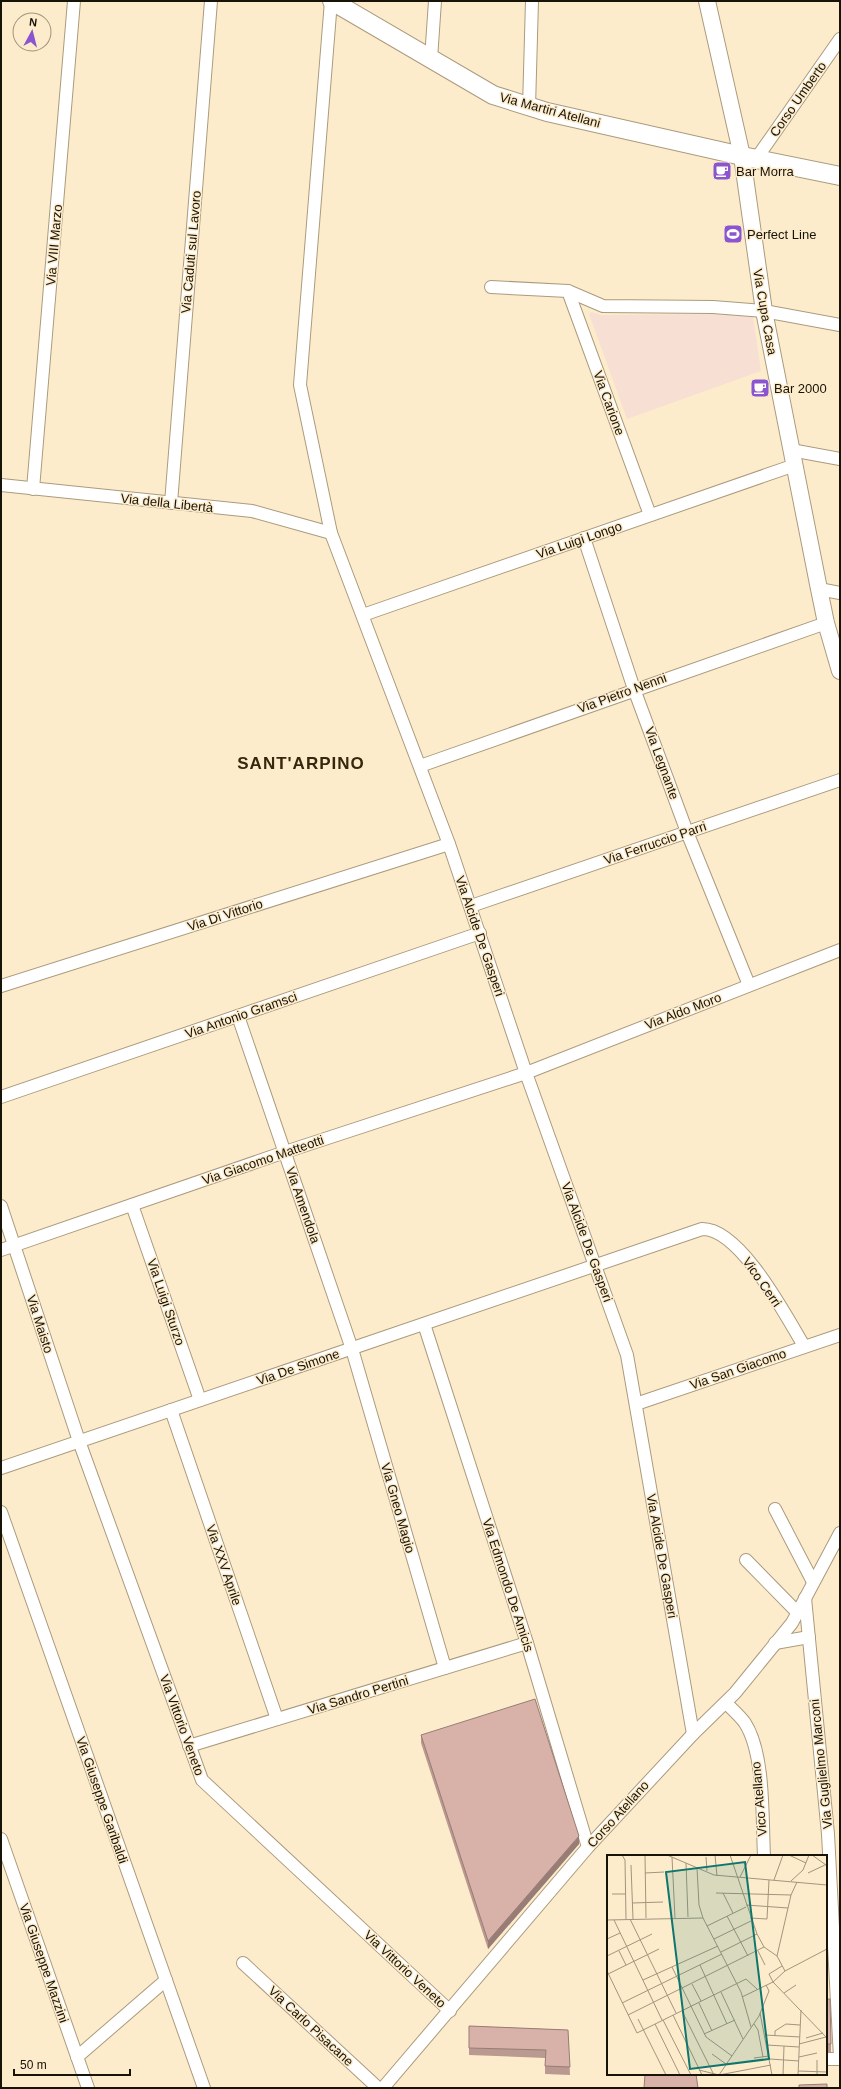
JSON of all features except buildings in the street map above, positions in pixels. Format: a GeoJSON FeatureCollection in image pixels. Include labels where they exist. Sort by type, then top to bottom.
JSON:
{"type":"FeatureCollection","features":[{"type":"Feature","properties":{"kind":"main road","name":"Via Martiri Atellani"},"geometry":{"type":"LineString","coordinates":[[331,1],[493,95],[529,106],[749,158],[840,176]]}},
{"type":"Feature","properties":{"kind":"street","name":"Via VIII Marzo"},"geometry":{"type":"LineString","coordinates":[[33,489],[74,1]]}},
{"type":"Feature","properties":{"kind":"street","name":"Via Caduti sul Lavoro"},"geometry":{"type":"LineString","coordinates":[[171,503],[211,1]]}},
{"type":"Feature","properties":{"kind":"street","name":"Via Alcide De Gasperi"},"geometry":{"type":"LineString","coordinates":[[331,1],[300,385],[331,534],[449,844],[526,1073],[627,1355],[692,1734]]}},
{"type":"Feature","properties":{"kind":"street"},"geometry":{"type":"LineString","coordinates":[[432,59],[435,1]]}},
{"type":"Feature","properties":{"kind":"street"},"geometry":{"type":"LineString","coordinates":[[529,106],[532,1]]}},
{"type":"Feature","properties":{"kind":"street","name":"Via Cupa Casa"},"geometry":{"type":"LineString","coordinates":[[707,1],[749,158],[764,312],[819,589],[826,622],[840,671]]}},
{"type":"Feature","properties":{"kind":"street","name":"Corso Umberto"},"geometry":{"type":"LineString","coordinates":[[749,158],[840,39]]}},
{"type":"Feature","properties":{"kind":"street"},"geometry":{"type":"LineString","coordinates":[[491,287],[568,291],[603,306],[712,307],[764,312],[840,325]]}},
{"type":"Feature","properties":{"kind":"street","name":"Via Carione"},"geometry":{"type":"LineString","coordinates":[[568,291],[650,515]]}},
{"type":"Feature","properties":{"kind":"street"},"geometry":{"type":"LineString","coordinates":[[793,458],[840,459]]}},
{"type":"Feature","properties":{"kind":"street","name":"Via Luigi Longo"},"geometry":{"type":"LineString","coordinates":[[363,615],[650,515],[793,458]]}},
{"type":"Feature","properties":{"kind":"street","name":"Via della Libertà"},"geometry":{"type":"LineString","coordinates":[[1,485],[252,511],[331,534]]}},
{"type":"Feature","properties":{"kind":"street","name":"Via Legnante"},"geometry":{"type":"LineString","coordinates":[[584,538],[634,689],[687,832],[749,985]]}},
{"type":"Feature","properties":{"kind":"street"},"geometry":{"type":"LineString","coordinates":[[819,589],[840,593]]}},
{"type":"Feature","properties":{"kind":"street","name":"Via Pietro Nenni"},"geometry":{"type":"LineString","coordinates":[[420,766],[826,622]]}},
{"type":"Feature","properties":{"kind":"street","name":"Via Ferruccio Parri"},"geometry":{"type":"LineString","coordinates":[[470,906],[840,780]]}},
{"type":"Feature","properties":{"kind":"street","name":"Via Di Vittorio"},"geometry":{"type":"LineString","coordinates":[[1,986],[449,844]]}},
{"type":"Feature","properties":{"kind":"street","name":"Via Antonio Gramsci"},"geometry":{"type":"LineString","coordinates":[[1,1097],[480,933]]}},
{"type":"Feature","properties":{"kind":"street","name":"Via Aldo Moro"},"geometry":{"type":"LineString","coordinates":[[526,1073],[840,950]]}},
{"type":"Feature","properties":{"kind":"street","name":"Via Amendola"},"geometry":{"type":"LineString","coordinates":[[238,1016],[352,1349]]}},
{"type":"Feature","properties":{"kind":"street","name":"Via Giacomo Matteotti"},"geometry":{"type":"LineString","coordinates":[[1,1250],[285,1152],[526,1073]]}},
{"type":"Feature","properties":{"kind":"street","name":"Via Luigi Sturzo"},"geometry":{"type":"LineString","coordinates":[[132,1205],[200,1400]]}},
{"type":"Feature","properties":{"kind":"street","name":"Via Maisto"},"geometry":{"type":"LineString","coordinates":[[1,1206],[79,1441]]}},
{"type":"Feature","properties":{"kind":"street","name":"Vico Cerri"},"geometry":{"type":"LineString","coordinates":[[596,1266],[702,1229],[709,1228],[715,1231],[746,1256],[756,1268],[804,1346]]}},
{"type":"Feature","properties":{"kind":"street","name":"Via De Simone"},"geometry":{"type":"LineString","coordinates":[[1,1468],[596,1266]]}},
{"type":"Feature","properties":{"kind":"street","name":"Via Edmondo De Amicis"},"geometry":{"type":"LineString","coordinates":[[424,1324],[527,1643],[588,1847]]}},
{"type":"Feature","properties":{"kind":"street","name":"Via San Giacomo"},"geometry":{"type":"LineString","coordinates":[[636,1404],[840,1335]]}},
{"type":"Feature","properties":{"kind":"street","name":"Via Gneo Magio"},"geometry":{"type":"LineString","coordinates":[[352,1349],[445,1668]]}},
{"type":"Feature","properties":{"kind":"street","name":"Via XXV Aprile"},"geometry":{"type":"LineString","coordinates":[[171,1410],[277,1719]]}},
{"type":"Feature","properties":{"kind":"street","name":"Via Vittorio Veneto"},"geometry":{"type":"LineString","coordinates":[[79,1441],[202,1780],[450,2011]]}},
{"type":"Feature","properties":{"kind":"street"},"geometry":{"type":"LineString","coordinates":[[775,1509],[813,1582]]}},
{"type":"Feature","properties":{"kind":"street","name":"Via Giuseppe Garibaldi"},"geometry":{"type":"LineString","coordinates":[[1,1512],[204,2088]]}},
{"type":"Feature","properties":{"kind":"street","name":"Corso Atellano"},"geometry":{"type":"LineString","coordinates":[[383,2088],[588,1847],[692,1734],[726,1703],[792,1623],[840,1533]]}},
{"type":"Feature","properties":{"kind":"street"},"geometry":{"type":"LineString","coordinates":[[746,1560],[798,1612]]}},
{"type":"Feature","properties":{"kind":"street","name":"Via Guglielmo Marconi"},"geometry":{"type":"LineString","coordinates":[[805,1598],[834,1835],[840,2059]]}},
{"type":"Feature","properties":{"kind":"street"},"geometry":{"type":"LineString","coordinates":[[775,1643],[809,1637]]}},
{"type":"Feature","properties":{"kind":"street","name":"Via Sandro Pertini"},"geometry":{"type":"LineString","coordinates":[[189,1746],[527,1643]]}},
{"type":"Feature","properties":{"kind":"street","name":"Vico Atellano"},"geometry":{"type":"LineString","coordinates":[[726,1703],[745,1723],[753,1744],[759,1774],[764,1855]]}},
{"type":"Feature","properties":{"kind":"street","name":"Via Giuseppe Mazzini"},"geometry":{"type":"LineString","coordinates":[[1,1839],[88,2088]]}},
{"type":"Feature","properties":{"kind":"street","name":"Via Carlo Pisacane"},"geometry":{"type":"LineString","coordinates":[[243,1964],[378,2088]]}},
{"type":"Feature","properties":{"kind":"street"},"geometry":{"type":"LineString","coordinates":[[77,2057],[166,1980]]}},
{"type":"Feature","properties":{"kind":"street"},"geometry":{"type":"LineString","coordinates":[[827,2059],[840,2059]]}},
{"type":"Feature","properties":{"kind":"shaded area"},"geometry":{"type":"Polygon","coordinates":[[[592,312],[601,315],[720,314],[753,317],[761,371],[627,419],[589,314],[592,312]]]}},
{"type":"Feature","properties":{"kind":"place","name":"Bar Morra"},"geometry":{"type":"Point","coordinates":[722,171]}},
{"type":"Feature","properties":{"kind":"place","name":"Perfect Line"},"geometry":{"type":"Point","coordinates":[733,234]}},
{"type":"Feature","properties":{"kind":"place","name":"Bar 2000"},"geometry":{"type":"Point","coordinates":[760,388]}},
{"type":"Feature","properties":{"kind":"district","name":"SANT'ARPINO"},"geometry":{"type":"Point","coordinates":[301,763]}}]}
